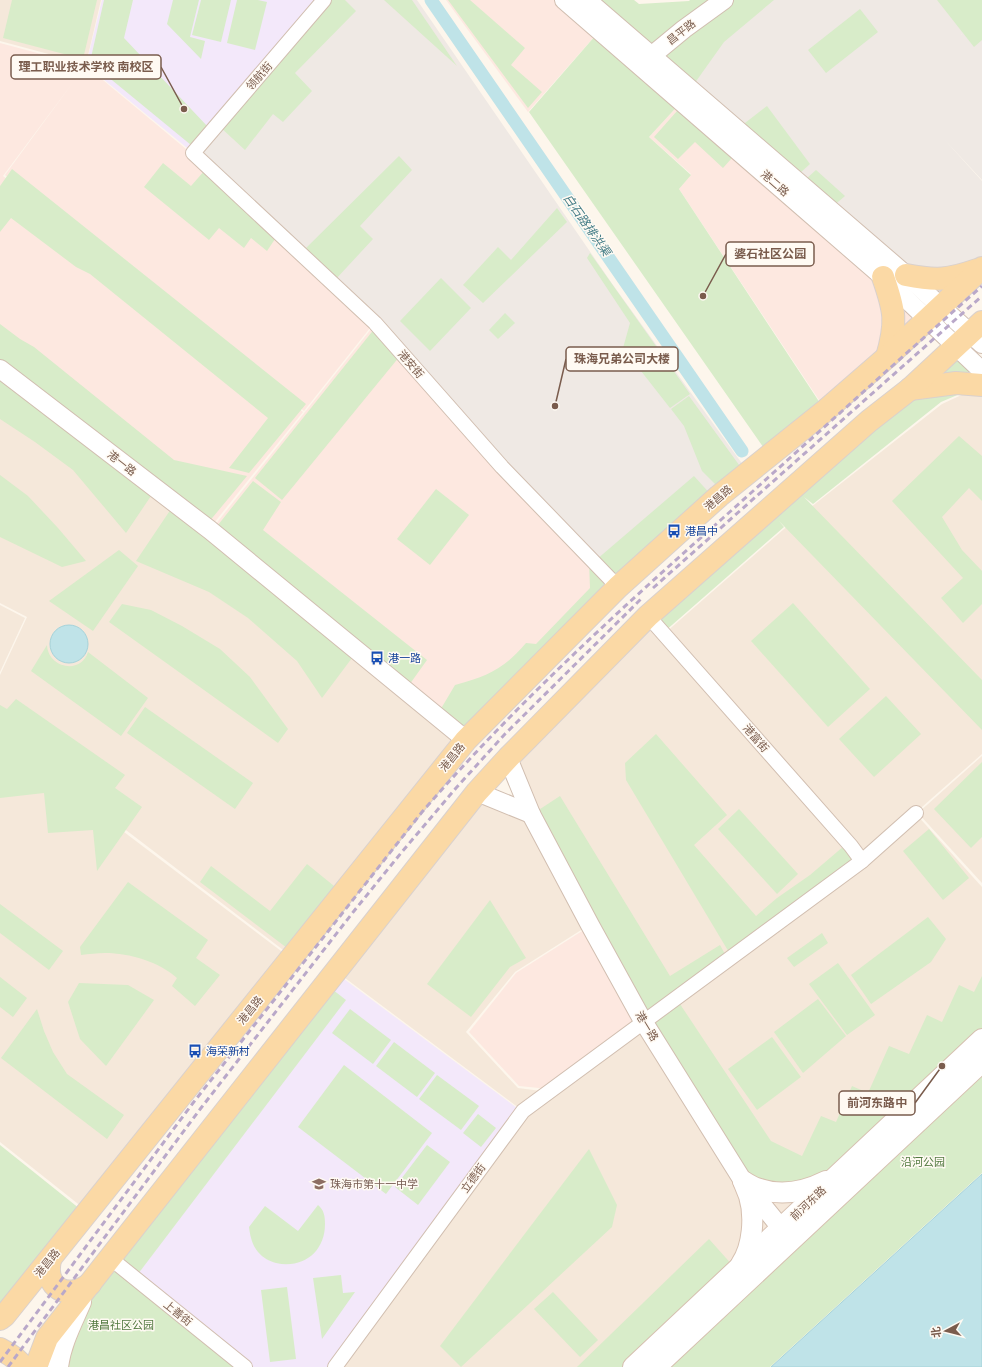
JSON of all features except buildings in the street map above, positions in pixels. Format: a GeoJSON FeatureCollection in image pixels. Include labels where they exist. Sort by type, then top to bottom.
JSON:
{"type":"FeatureCollection","features":[{"type":"Feature","properties":{"kind":"main road"},"geometry":{"type":"LineString","coordinates":[[906,275],[942,279],[959,276],[982,268]]}},
{"type":"Feature","properties":{"kind":"main road","name":"港昌路"},"geometry":{"type":"LineString","coordinates":[[1,1318],[50,1260],[466,740],[618,587],[719,496],[826,410],[887,357],[982,268]]}},
{"type":"Feature","properties":{"kind":"main road"},"geometry":{"type":"LineString","coordinates":[[883,278],[894,313],[892,339],[887,357]]}},
{"type":"Feature","properties":{"kind":"main road"},"geometry":{"type":"LineString","coordinates":[[36,1367],[47,1338],[477,792],[508,758],[648,616],[869,421],[973,336]]}},
{"type":"Feature","properties":{"kind":"main road"},"geometry":{"type":"LineString","coordinates":[[910,389],[956,383],[982,385]]}},
{"type":"Feature","properties":{"kind":"main road","name":"前河东路"},"geometry":{"type":"LineString","coordinates":[[633,1367],[982,1039]]}},
{"type":"Feature","properties":{"kind":"main road","name":"前河东路"},"geometry":{"type":"LineString","coordinates":[[656,1367],[982,1062]]}},
{"type":"Feature","properties":{"kind":"main road"},"geometry":{"type":"LineString","coordinates":[[743,1181],[756,1188],[773,1192],[791,1193],[811,1189],[828,1180],[850,1163]]}},
{"type":"Feature","properties":{"kind":"main road"},"geometry":{"type":"LineString","coordinates":[[738,1269],[744,1258],[751,1232],[751,1207],[749,1196],[743,1181]]}},
{"type":"Feature","properties":{"kind":"main road"},"geometry":{"type":"LineString","coordinates":[[50,1260],[49,1269],[51,1277],[59,1290],[72,1292],[84,1288],[90,1284]]}},
{"type":"Feature","properties":{"kind":"main road"},"geometry":{"type":"LineString","coordinates":[[58,1367],[59,1357],[65,1337],[90,1284]]}},
{"type":"Feature","properties":{"kind":"main road"},"geometry":{"type":"LineString","coordinates":[[0,1349],[6,1352],[23,1367]]}},
{"type":"Feature","properties":{"kind":"street","name":"领航街"},"geometry":{"type":"LineString","coordinates":[[194,153],[324,0]]}},
{"type":"Feature","properties":{"kind":"street","name":"港二路"},"geometry":{"type":"LineString","coordinates":[[564,0],[646,60],[906,275],[934,313]]}},
{"type":"Feature","properties":{"kind":"street","name":"港二路"},"geometry":{"type":"LineString","coordinates":[[587,0],[646,60],[917,308],[934,313],[973,336],[982,371]]}},
{"type":"Feature","properties":{"kind":"street","name":"昌平路"},"geometry":{"type":"LineString","coordinates":[[646,60],[684,29],[724,0]]}},
{"type":"Feature","properties":{"kind":"street","name":"港安街"},"geometry":{"type":"LineString","coordinates":[[194,153],[375,323],[502,467],[618,587]]}},
{"type":"Feature","properties":{"kind":"street","name":"港一路"},"geometry":{"type":"LineString","coordinates":[[0,369],[210,530],[466,740]]}},
{"type":"Feature","properties":{"kind":"street","name":"港富街"},"geometry":{"type":"LineString","coordinates":[[648,616],[851,846],[862,861]]}},
{"type":"Feature","properties":{"kind":"street","name":"港一路"},"geometry":{"type":"LineString","coordinates":[[508,758],[531,814],[643,1021],[743,1181],[781,1228]]}},
{"type":"Feature","properties":{"kind":"street"},"geometry":{"type":"LineString","coordinates":[[477,792],[531,814]]}},
{"type":"Feature","properties":{"kind":"street"},"geometry":{"type":"LineString","coordinates":[[643,1021],[862,861],[916,813]]}},
{"type":"Feature","properties":{"kind":"street","name":"立德街"},"geometry":{"type":"LineString","coordinates":[[335,1367],[523,1111],[643,1021]]}},
{"type":"Feature","properties":{"kind":"street","name":"上善街"},"geometry":{"type":"LineString","coordinates":[[110,1258],[245,1367]]}},
{"type":"Feature","properties":{"kind":"shaded area"},"geometry":{"type":"Polygon","coordinates":[[[0,0],[101,0],[86,64],[0,41],[0,0]]]}},
{"type":"Feature","properties":{"kind":"shaded area"},"geometry":{"type":"Polygon","coordinates":[[[102,0],[322,0],[192,152],[86,65],[102,0]]]}},
{"type":"Feature","properties":{"kind":"shaded area"},"geometry":{"type":"Polygon","coordinates":[[[325,0],[417,0],[613,285],[746,469],[618,586],[376,323],[194,153],[325,0]]]}},
{"type":"Feature","properties":{"kind":"shaded area"},"geometry":{"type":"Polygon","coordinates":[[[446,0],[568,0],[602,28],[528,112],[446,0]]]}},
{"type":"Feature","properties":{"kind":"shaded area"},"geometry":{"type":"Polygon","coordinates":[[[724,0],[982,0],[982,180],[943,138],[982,181],[982,258],[926,307],[642,60],[724,0]]]}},
{"type":"Feature","properties":{"kind":"shaded area"},"geometry":{"type":"Polygon","coordinates":[[[0,43],[86,66],[192,154],[374,323],[304,411],[5,175],[74,81],[3,176],[303,412],[210,528],[0,368],[0,43]]]}},
{"type":"Feature","properties":{"kind":"shaded area"},"geometry":{"type":"Polygon","coordinates":[[[684,99],[925,308],[821,403],[679,189],[691,174],[649,137],[684,99]]]}},
{"type":"Feature","properties":{"kind":"shaded area"},"geometry":{"type":"Polygon","coordinates":[[[375,324],[617,587],[466,738],[211,530],[375,324]]]}},
{"type":"Feature","properties":{"kind":"shaded area"},"geometry":{"type":"Polygon","coordinates":[[[0,371],[464,740],[291,956],[0,734],[0,675],[27,617],[0,603],[0,371]]]}},
{"type":"Feature","properties":{"kind":"shaded area"},"geometry":{"type":"Polygon","coordinates":[[[968,392],[982,397],[982,754],[862,860],[644,1019],[508,758],[648,617],[665,633],[792,522],[942,404],[968,392]]]}},
{"type":"Feature","properties":{"kind":"shaded area"},"geometry":{"type":"Polygon","coordinates":[[[0,605],[25,618],[0,672],[0,605]]]}},
{"type":"Feature","properties":{"kind":"shaded area"},"geometry":{"type":"Polygon","coordinates":[[[0,738],[289,957],[87,1211],[0,1142],[0,738]]]}},
{"type":"Feature","properties":{"kind":"shaded area"},"geometry":{"type":"Polygon","coordinates":[[[982,756],[982,883],[918,813],[982,756]]]}},
{"type":"Feature","properties":{"kind":"shaded area"},"geometry":{"type":"Polygon","coordinates":[[[477,794],[530,815],[589,925],[515,972],[466,1032],[518,1088],[549,1092],[643,1022],[779,1228],[631,1367],[336,1367],[523,1111],[337,972],[477,794]]]}},
{"type":"Feature","properties":{"kind":"shaded area"},"geometry":{"type":"Polygon","coordinates":[[[916,814],[982,887],[982,1037],[781,1226],[645,1021],[916,814]]]}},
{"type":"Feature","properties":{"kind":"shaded area"},"geometry":{"type":"Polygon","coordinates":[[[590,926],[642,1021],[549,1089],[519,1086],[469,1032],[516,973],[590,926]]]}},
{"type":"Feature","properties":{"kind":"shaded area","name":"珠海市第十一中学"},"geometry":{"type":"Polygon","coordinates":[[[336,973],[521,1111],[334,1367],[248,1367],[114,1257],[336,973]]]}},
{"type":"Feature","properties":{"kind":"green space"},"geometry":{"type":"Polygon","coordinates":[[[12,0],[97,0],[83,59],[3,38],[12,0]]]}},
{"type":"Feature","properties":{"kind":"green space"},"geometry":{"type":"Polygon","coordinates":[[[104,0],[133,0],[124,38],[208,127],[191,145],[90,62],[104,0]]]}},
{"type":"Feature","properties":{"kind":"green space"},"geometry":{"type":"Polygon","coordinates":[[[173,0],[199,0],[190,37],[205,41],[201,59],[167,24],[173,0]]]}},
{"type":"Feature","properties":{"kind":"green space"},"geometry":{"type":"Polygon","coordinates":[[[201,0],[231,0],[221,42],[192,35],[201,0]]]}},
{"type":"Feature","properties":{"kind":"green space"},"geometry":{"type":"Polygon","coordinates":[[[237,0],[258,0],[267,2],[255,50],[227,43],[237,0]]]}},
{"type":"Feature","properties":{"kind":"green space"},"geometry":{"type":"Polygon","coordinates":[[[331,0],[345,0],[356,11],[295,73],[312,91],[283,122],[273,114],[245,150],[220,127],[331,0]]]}},
{"type":"Feature","properties":{"kind":"green space"},"geometry":{"type":"Polygon","coordinates":[[[384,0],[412,0],[457,66],[384,0]]]}},
{"type":"Feature","properties":{"kind":"green space"},"geometry":{"type":"Polygon","coordinates":[[[448,0],[470,0],[525,48],[511,65],[542,92],[528,108],[448,0]]]}},
{"type":"Feature","properties":{"kind":"green space"},"geometry":{"type":"Polygon","coordinates":[[[600,0],[634,0],[639,4],[690,0],[718,0],[641,56],[600,0]]]}},
{"type":"Feature","properties":{"kind":"green space"},"geometry":{"type":"Polygon","coordinates":[[[728,0],[774,0],[724,42],[687,94],[647,59],[728,0]]]}},
{"type":"Feature","properties":{"kind":"green space"},"geometry":{"type":"Polygon","coordinates":[[[937,0],[982,0],[982,40],[974,47],[937,0]]]}},
{"type":"Feature","properties":{"kind":"green space"},"geometry":{"type":"Polygon","coordinates":[[[860,9],[878,32],[826,73],[808,50],[860,9]]]}},
{"type":"Feature","properties":{"kind":"green space"},"geometry":{"type":"Polygon","coordinates":[[[602,28],[684,99],[649,137],[691,175],[679,189],[820,403],[766,451],[529,112],[602,28]]]}},
{"type":"Feature","properties":{"kind":"green space"},"geometry":{"type":"Polygon","coordinates":[[[685,102],[739,150],[723,168],[695,142],[678,159],[654,137],[685,102]]]}},
{"type":"Feature","properties":{"kind":"green space"},"geometry":{"type":"Polygon","coordinates":[[[767,106],[810,164],[789,183],[732,133],[767,106]]]}},
{"type":"Feature","properties":{"kind":"green space"},"geometry":{"type":"Polygon","coordinates":[[[399,156],[412,170],[360,226],[373,239],[335,280],[303,251],[399,156]]]}},
{"type":"Feature","properties":{"kind":"green space"},"geometry":{"type":"Polygon","coordinates":[[[163,163],[191,186],[205,170],[277,236],[267,251],[251,238],[244,248],[219,228],[209,240],[144,187],[163,163]]]}},
{"type":"Feature","properties":{"kind":"green space"},"geometry":{"type":"Polygon","coordinates":[[[12,169],[306,404],[249,473],[229,468],[268,418],[90,274],[76,267],[11,218],[0,232],[0,186],[12,169]]]}},
{"type":"Feature","properties":{"kind":"green space"},"geometry":{"type":"Polygon","coordinates":[[[816,170],[845,196],[825,213],[796,188],[816,170]]]}},
{"type":"Feature","properties":{"kind":"green space"},"geometry":{"type":"Polygon","coordinates":[[[557,208],[567,222],[483,303],[463,285],[498,247],[511,260],[557,208]]]}},
{"type":"Feature","properties":{"kind":"green space"},"geometry":{"type":"Polygon","coordinates":[[[590,253],[690,394],[670,408],[623,348],[630,323],[587,258],[590,253]]]}},
{"type":"Feature","properties":{"kind":"green space"},"geometry":{"type":"Polygon","coordinates":[[[441,278],[471,308],[430,351],[400,321],[441,278]]]}},
{"type":"Feature","properties":{"kind":"green space"},"geometry":{"type":"Polygon","coordinates":[[[505,313],[515,323],[498,339],[489,330],[505,313]]]}},
{"type":"Feature","properties":{"kind":"green space"},"geometry":{"type":"Polygon","coordinates":[[[0,324],[20,339],[34,347],[174,460],[247,476],[208,523],[0,364],[0,324]]]}},
{"type":"Feature","properties":{"kind":"green space"},"geometry":{"type":"Polygon","coordinates":[[[375,328],[400,356],[282,500],[255,478],[375,328]]]}},
{"type":"Feature","properties":{"kind":"green space"},"geometry":{"type":"Polygon","coordinates":[[[962,343],[982,361],[969,390],[941,402],[813,504],[804,497],[982,680],[982,730],[779,521],[784,527],[664,632],[650,616],[962,343]]]}},
{"type":"Feature","properties":{"kind":"green space"},"geometry":{"type":"Polygon","coordinates":[[[0,378],[153,493],[126,533],[73,470],[0,419],[0,378]]]}},
{"type":"Feature","properties":{"kind":"green space"},"geometry":{"type":"Polygon","coordinates":[[[689,396],[742,469],[721,490],[702,471],[684,426],[671,409],[689,396]]]}},
{"type":"Feature","properties":{"kind":"green space"},"geometry":{"type":"Polygon","coordinates":[[[959,436],[982,456],[982,501],[969,488],[942,517],[962,550],[982,571],[982,604],[963,623],[941,598],[963,578],[892,501],[959,436]]]}},
{"type":"Feature","properties":{"kind":"green space"},"geometry":{"type":"Polygon","coordinates":[[[0,475],[28,496],[86,561],[62,567],[0,537],[0,475]]]}},
{"type":"Feature","properties":{"kind":"green space"},"geometry":{"type":"Polygon","coordinates":[[[694,476],[713,497],[618,584],[596,560],[694,476]]]}},
{"type":"Feature","properties":{"kind":"green space"},"geometry":{"type":"Polygon","coordinates":[[[253,481],[281,502],[263,530],[427,660],[407,688],[214,530],[253,481]]]}},
{"type":"Feature","properties":{"kind":"green space"},"geometry":{"type":"Polygon","coordinates":[[[436,489],[469,515],[430,565],[397,539],[436,489]]]}},
{"type":"Feature","properties":{"kind":"green space"},"geometry":{"type":"Polygon","coordinates":[[[173,506],[355,654],[322,698],[297,661],[248,618],[209,592],[136,561],[173,506]]]}},
{"type":"Feature","properties":{"kind":"green space"},"geometry":{"type":"Polygon","coordinates":[[[119,550],[138,566],[93,631],[49,601],[119,550]]]}},
{"type":"Feature","properties":{"kind":"green space"},"geometry":{"type":"Polygon","coordinates":[[[589,561],[614,588],[466,735],[439,712],[455,685],[486,675],[495,670],[510,659],[526,643],[536,644],[590,588],[589,561]]]}},
{"type":"Feature","properties":{"kind":"green space"},"geometry":{"type":"Polygon","coordinates":[[[793,603],[870,689],[828,727],[751,641],[793,603]]]}},
{"type":"Feature","properties":{"kind":"green space"},"geometry":{"type":"Polygon","coordinates":[[[122,604],[151,610],[182,626],[220,649],[250,677],[288,729],[278,743],[109,622],[122,604]]]}},
{"type":"Feature","properties":{"kind":"green space"},"geometry":{"type":"Polygon","coordinates":[[[47,645],[49,653],[53,659],[65,666],[79,664],[88,652],[148,698],[121,736],[31,671],[47,645]]]}},
{"type":"Feature","properties":{"kind":"green space"},"geometry":{"type":"Polygon","coordinates":[[[886,696],[921,734],[874,777],[839,739],[886,696]]]}},
{"type":"Feature","properties":{"kind":"green space"},"geometry":{"type":"Polygon","coordinates":[[[16,699],[125,775],[115,788],[142,807],[97,871],[93,830],[48,833],[44,793],[0,798],[0,705],[7,709],[16,699]]]}},
{"type":"Feature","properties":{"kind":"green space"},"geometry":{"type":"Polygon","coordinates":[[[145,707],[253,783],[235,809],[127,733],[145,707]]]}},
{"type":"Feature","properties":{"kind":"green space"},"geometry":{"type":"Polygon","coordinates":[[[656,734],[727,815],[694,845],[756,916],[777,898],[810,875],[844,846],[856,861],[730,954],[626,780],[625,763],[656,734]]]}},
{"type":"Feature","properties":{"kind":"green space"},"geometry":{"type":"Polygon","coordinates":[[[982,762],[982,837],[971,848],[934,809],[982,762]]]}},
{"type":"Feature","properties":{"kind":"green space"},"geometry":{"type":"Polygon","coordinates":[[[560,796],[670,976],[720,945],[726,956],[644,1017],[534,813],[560,796]]]}},
{"type":"Feature","properties":{"kind":"green space"},"geometry":{"type":"Polygon","coordinates":[[[739,809],[798,874],[777,894],[718,829],[739,809]]]}},
{"type":"Feature","properties":{"kind":"green space"},"geometry":{"type":"Polygon","coordinates":[[[929,829],[969,878],[943,900],[903,851],[929,829]]]}},
{"type":"Feature","properties":{"kind":"green space"},"geometry":{"type":"Polygon","coordinates":[[[307,864],[339,890],[291,951],[200,882],[211,866],[270,911],[307,864]]]}},
{"type":"Feature","properties":{"kind":"green space"},"geometry":{"type":"Polygon","coordinates":[[[128,882],[208,940],[196,958],[220,975],[195,1006],[172,986],[177,978],[162,967],[134,957],[115,953],[81,955],[80,947],[128,882]]]}},
{"type":"Feature","properties":{"kind":"green space"},"geometry":{"type":"Polygon","coordinates":[[[490,900],[526,958],[510,967],[471,1017],[427,984],[490,900]]]}},
{"type":"Feature","properties":{"kind":"green space"},"geometry":{"type":"Polygon","coordinates":[[[0,904],[63,951],[49,970],[0,933],[0,904]]]}},
{"type":"Feature","properties":{"kind":"green space"},"geometry":{"type":"Polygon","coordinates":[[[928,917],[946,939],[931,962],[871,1004],[851,975],[928,917]]]}},
{"type":"Feature","properties":{"kind":"green space"},"geometry":{"type":"Polygon","coordinates":[[[822,933],[828,943],[794,967],[787,958],[822,933]]]}},
{"type":"Feature","properties":{"kind":"green space"},"geometry":{"type":"Polygon","coordinates":[[[838,963],[875,1015],[847,1035],[809,984],[838,963]]]}},
{"type":"Feature","properties":{"kind":"green space"},"geometry":{"type":"Polygon","coordinates":[[[982,976],[982,1035],[810,1186],[756,1186],[648,1023],[678,1001],[771,1141],[802,1156],[821,1116],[836,1122],[852,1086],[868,1093],[889,1046],[909,1054],[927,1015],[942,1022],[959,985],[974,992],[982,976]]]}},
{"type":"Feature","properties":{"kind":"green space"},"geometry":{"type":"Polygon","coordinates":[[[0,977],[27,998],[13,1017],[0,1007],[0,977]]]}},
{"type":"Feature","properties":{"kind":"green space"},"geometry":{"type":"Polygon","coordinates":[[[79,983],[128,985],[154,1000],[106,1066],[80,1039],[68,1002],[79,983]]]}},
{"type":"Feature","properties":{"kind":"green space"},"geometry":{"type":"Polygon","coordinates":[[[328,986],[346,1000],[138,1274],[117,1257],[328,986]]]}},
{"type":"Feature","properties":{"kind":"green space"},"geometry":{"type":"Polygon","coordinates":[[[818,999],[846,1036],[803,1073],[774,1032],[818,999]]]}},
{"type":"Feature","properties":{"kind":"green space"},"geometry":{"type":"Polygon","coordinates":[[[37,1009],[53,1052],[67,1074],[124,1115],[107,1139],[1,1058],[37,1009]]]}},
{"type":"Feature","properties":{"kind":"green space"},"geometry":{"type":"Polygon","coordinates":[[[350,1009],[391,1040],[373,1064],[332,1033],[350,1009]]]}},
{"type":"Feature","properties":{"kind":"green space"},"geometry":{"type":"Polygon","coordinates":[[[772,1037],[801,1077],[757,1110],[728,1069],[772,1037]]]}},
{"type":"Feature","properties":{"kind":"green space","name":"沿河公园"},"geometry":{"type":"Polygon","coordinates":[[[982,1040],[982,1173],[770,1367],[634,1367],[982,1040]]]}},
{"type":"Feature","properties":{"kind":"green space"},"geometry":{"type":"Polygon","coordinates":[[[394,1042],[435,1073],[417,1097],[376,1066],[394,1042]]]}},
{"type":"Feature","properties":{"kind":"green space"},"geometry":{"type":"Polygon","coordinates":[[[344,1065],[432,1133],[386,1194],[298,1127],[344,1065]]]}},
{"type":"Feature","properties":{"kind":"green space"},"geometry":{"type":"Polygon","coordinates":[[[437,1075],[479,1106],[461,1130],[419,1099],[437,1075]]]}},
{"type":"Feature","properties":{"kind":"green space"},"geometry":{"type":"Polygon","coordinates":[[[478,1114],[496,1128],[481,1147],[463,1133],[478,1114]]]}},
{"type":"Feature","properties":{"kind":"green space"},"geometry":{"type":"Polygon","coordinates":[[[0,1145],[85,1213],[0,1317],[0,1145]]]}},
{"type":"Feature","properties":{"kind":"green space"},"geometry":{"type":"Polygon","coordinates":[[[427,1145],[450,1162],[418,1205],[395,1187],[427,1145]]]}},
{"type":"Feature","properties":{"kind":"green space"},"geometry":{"type":"Polygon","coordinates":[[[589,1149],[617,1205],[612,1227],[461,1367],[440,1346],[589,1149]]]}},
{"type":"Feature","properties":{"kind":"green space"},"geometry":{"type":"Polygon","coordinates":[[[318,1205],[323,1211],[325,1224],[324,1234],[317,1250],[311,1256],[303,1261],[295,1263],[276,1263],[264,1258],[256,1249],[249,1227],[265,1206],[298,1231],[318,1205]]]}},
{"type":"Feature","properties":{"kind":"green space"},"geometry":{"type":"Polygon","coordinates":[[[709,1239],[734,1267],[627,1367],[577,1367],[709,1239]]]}},
{"type":"Feature","properties":{"kind":"green space","name":"港昌社区公园"},"geometry":{"type":"Polygon","coordinates":[[[110,1262],[237,1367],[60,1367],[63,1350],[110,1262]]]}},
{"type":"Feature","properties":{"kind":"green space"},"geometry":{"type":"Polygon","coordinates":[[[341,1275],[343,1293],[355,1292],[322,1339],[313,1278],[341,1275]]]}},
{"type":"Feature","properties":{"kind":"green space"},"geometry":{"type":"Polygon","coordinates":[[[287,1287],[296,1359],[270,1362],[261,1290],[287,1287]]]}},
{"type":"Feature","properties":{"kind":"green space"},"geometry":{"type":"Polygon","coordinates":[[[553,1292],[598,1340],[580,1357],[534,1309],[553,1292]]]}},
{"type":"Feature","properties":{"kind":"water"},"geometry":{"type":"Polygon","coordinates":[[[69,625],[82,631],[88,644],[82,657],[69,663],[56,657],[50,644],[56,631],[69,625]]]}},
{"type":"Feature","properties":{"kind":"water"},"geometry":{"type":"Polygon","coordinates":[[[982,1174],[982,1367],[771,1367],[982,1174]]]}},
{"type":"Feature","properties":{"kind":"waterway","name":"白石路排洪渠"},"geometry":{"type":"LineString","coordinates":[[431,0],[742,451]]}},
{"type":"Feature","properties":{"kind":"railway"},"geometry":{"type":"LineString","coordinates":[[0,1362],[193,1103],[422,812],[457,773],[493,734],[606,624],[982,286]]}},
{"type":"Feature","properties":{"kind":"railway"},"geometry":{"type":"LineString","coordinates":[[653,588],[982,296]]}},
{"type":"Feature","properties":{"kind":"railway"},"geometry":{"type":"LineString","coordinates":[[8,1367],[201,1108],[401,853],[456,788],[505,734],[641,599]]}},
{"type":"Feature","properties":{"kind":"place","name":"理工职业技术学校 南校区"},"geometry":{"type":"Point","coordinates":[184,109]}},
{"type":"Feature","properties":{"kind":"place","name":"婆石社区公园"},"geometry":{"type":"Point","coordinates":[703,296]}},
{"type":"Feature","properties":{"kind":"place","name":"珠海兄弟公司大楼"},"geometry":{"type":"Point","coordinates":[555,406]}},
{"type":"Feature","properties":{"kind":"place","name":"港昌中"},"geometry":{"type":"Point","coordinates":[674,531]}},
{"type":"Feature","properties":{"kind":"place","name":"港一路"},"geometry":{"type":"Point","coordinates":[377,658]}},
{"type":"Feature","properties":{"kind":"place","name":"海荣新村"},"geometry":{"type":"Point","coordinates":[195,1051]}},
{"type":"Feature","properties":{"kind":"place","name":"前河东路中"},"geometry":{"type":"Point","coordinates":[942,1066]}},
{"type":"Feature","properties":{"kind":"place","name":"珠海市第十一中学"},"geometry":{"type":"Point","coordinates":[319,1184]}}]}
